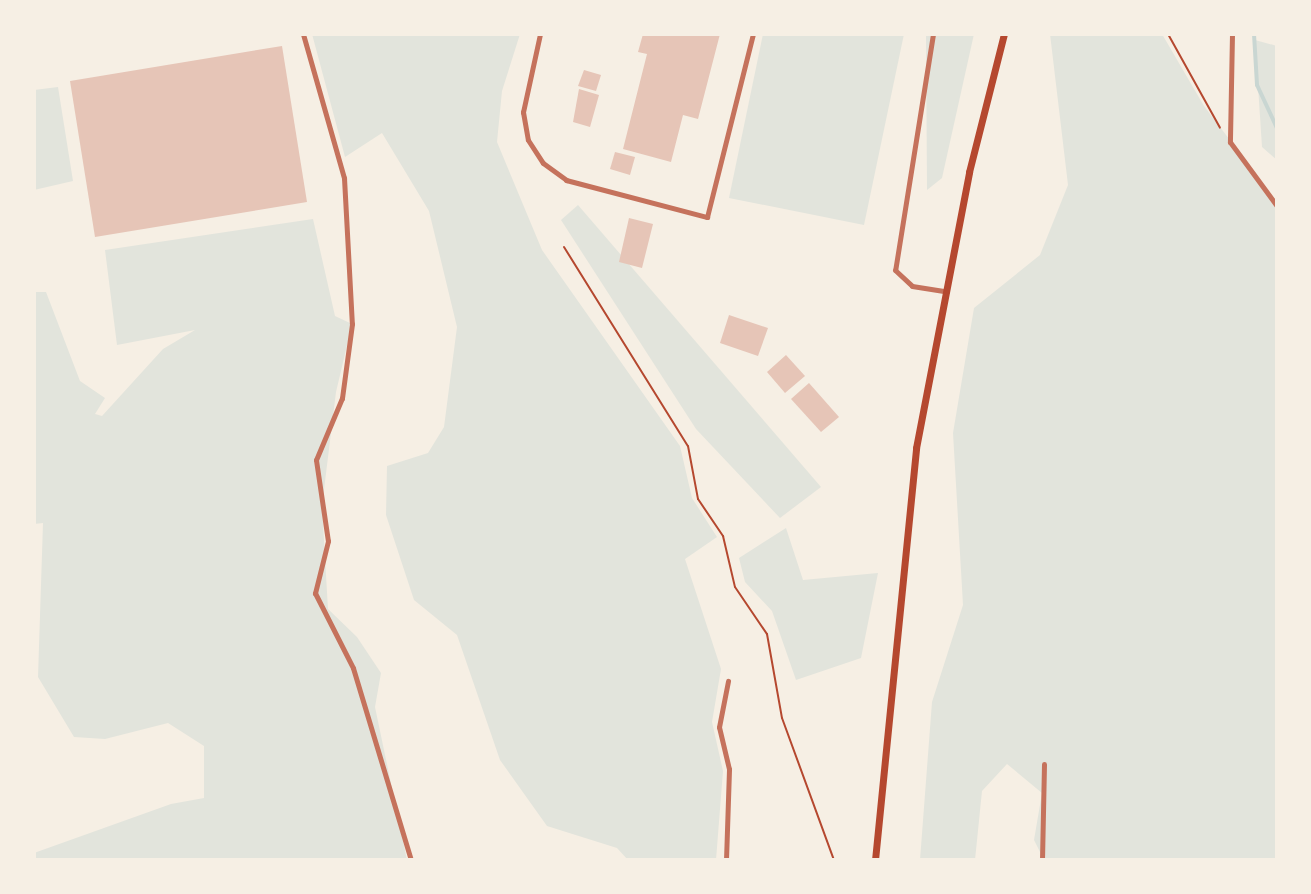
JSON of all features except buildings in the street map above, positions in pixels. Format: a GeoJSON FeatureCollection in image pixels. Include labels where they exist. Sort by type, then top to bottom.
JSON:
{"type":"FeatureCollection","features":[{"type":"Feature","properties":{"kind":"main road"},"geometry":{"type":"LineString","coordinates":[[875,860],[916,448],[944,291],[1004,34]]}},
{"type":"Feature","properties":{"kind":"street"},"geometry":{"type":"LineString","coordinates":[[303,34],[344,178],[352,324],[342,398],[316,460],[328,541],[315,593],[353,668],[411,860]]}},
{"type":"Feature","properties":{"kind":"street"},"geometry":{"type":"LineString","coordinates":[[540,34],[523,112],[528,140],[543,163],[566,180],[707,217],[753,34]]}},
{"type":"Feature","properties":{"kind":"street"},"geometry":{"type":"LineString","coordinates":[[933,34],[895,270],[912,286],[944,291]]}},
{"type":"Feature","properties":{"kind":"street"},"geometry":{"type":"LineString","coordinates":[[1232,34],[1230,142],[1277,206]]}},
{"type":"Feature","properties":{"kind":"street"},"geometry":{"type":"LineString","coordinates":[[726,860],[729,769],[719,727],[728,681]]}},
{"type":"Feature","properties":{"kind":"street"},"geometry":{"type":"LineString","coordinates":[[1042,860],[1044,764]]}},
{"type":"Feature","properties":{"kind":"path"},"geometry":{"type":"LineString","coordinates":[[1168,34],[1204,106],[1230,142]]}},
{"type":"Feature","properties":{"kind":"path"},"geometry":{"type":"LineString","coordinates":[[564,247],[688,446],[698,499],[723,536],[735,587],[767,634],[782,718],[834,860]]}},
{"type":"Feature","properties":{"kind":"shaded area"},"geometry":{"type":"Polygon","coordinates":[[[312,34],[520,34],[502,91],[497,142],[542,250],[680,446],[692,498],[717,537],[685,559],[721,669],[712,722],[723,771],[716,860],[628,860],[617,848],[547,826],[500,760],[457,635],[414,600],[386,515],[387,466],[428,453],[444,427],[457,327],[429,211],[382,133],[345,157],[312,34]]]}},
{"type":"Feature","properties":{"kind":"shaded area"},"geometry":{"type":"Polygon","coordinates":[[[763,34],[904,34],[864,225],[729,198],[763,34]]]}},
{"type":"Feature","properties":{"kind":"shaded area"},"geometry":{"type":"Polygon","coordinates":[[[926,34],[974,34],[942,178],[927,190],[926,34]]]}},
{"type":"Feature","properties":{"kind":"shaded area"},"geometry":{"type":"Polygon","coordinates":[[[1050,34],[1162,34],[1204,106],[1277,202],[1277,860],[1044,860],[1034,840],[1042,793],[1007,764],[982,791],[975,860],[920,860],[932,702],[963,605],[953,433],[974,308],[1040,255],[1068,185],[1050,34]]]}},
{"type":"Feature","properties":{"kind":"shaded area"},"geometry":{"type":"Polygon","coordinates":[[[1255,40],[1277,46],[1277,160],[1262,147],[1255,40]]]}},
{"type":"Feature","properties":{"kind":"shaded area"},"geometry":{"type":"Polygon","coordinates":[[[58,87],[73,181],[34,190],[34,90],[58,87]]]}},
{"type":"Feature","properties":{"kind":"shaded area"},"geometry":{"type":"Polygon","coordinates":[[[578,205],[821,487],[780,518],[696,429],[561,220],[578,205]]]}},
{"type":"Feature","properties":{"kind":"shaded area"},"geometry":{"type":"Polygon","coordinates":[[[313,219],[335,316],[352,324],[336,392],[322,506],[328,609],[357,637],[381,673],[375,707],[407,860],[34,860],[34,853],[171,804],[204,798],[204,746],[168,723],[105,739],[74,737],[38,677],[43,523],[34,524],[34,292],[46,292],[80,381],[105,398],[95,414],[102,416],[163,349],[195,330],[117,345],[105,250],[313,219]]]}},
{"type":"Feature","properties":{"kind":"shaded area"},"geometry":{"type":"Polygon","coordinates":[[[786,528],[803,580],[878,573],[861,658],[796,680],[772,611],[745,582],[739,558],[786,528]]]}},
{"type":"Feature","properties":{"kind":"waterway"},"geometry":{"type":"LineString","coordinates":[[1254,34],[1257,85],[1277,128]]}}]}
